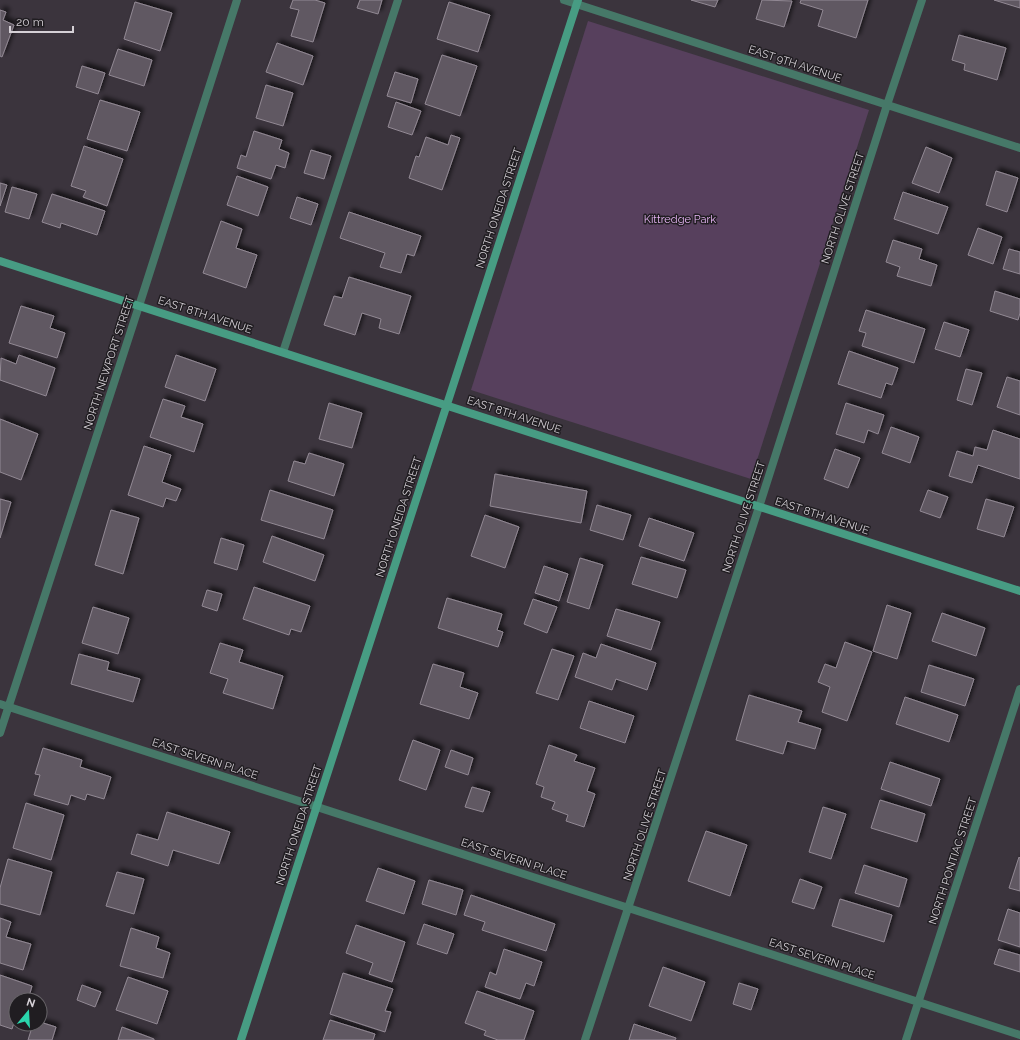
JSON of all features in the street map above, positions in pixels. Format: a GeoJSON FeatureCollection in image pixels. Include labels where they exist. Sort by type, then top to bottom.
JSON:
{"type":"FeatureCollection","features":[{"type":"Feature","properties":{"kind":"street","name":"NORTH NEWPORT STREET"},"geometry":{"type":"LineString","coordinates":[[0,733],[237,0]]}},
{"type":"Feature","properties":{"kind":"street"},"geometry":{"type":"LineString","coordinates":[[283,352],[398,0]]}},
{"type":"Feature","properties":{"kind":"street","name":"EAST 9TH AVENUE"},"geometry":{"type":"LineString","coordinates":[[564,0],[578,2],[1020,148]]}},
{"type":"Feature","properties":{"kind":"street","name":"NORTH OLIVE STREET"},"geometry":{"type":"LineString","coordinates":[[585,1040],[630,908],[922,0]]}},
{"type":"Feature","properties":{"kind":"street","name":"NORTH ONEIDA STREET"},"geometry":{"type":"LineString","coordinates":[[241,1040],[578,2]]}},
{"type":"Feature","properties":{"kind":"street","name":"EAST 8TH AVENUE"},"geometry":{"type":"LineString","coordinates":[[0,261],[1020,591]]}},
{"type":"Feature","properties":{"kind":"street","name":"NORTH PONTIAC STREET"},"geometry":{"type":"LineString","coordinates":[[906,1040],[1020,689]]}},
{"type":"Feature","properties":{"kind":"street","name":"EAST SEVERN PLACE"},"geometry":{"type":"LineString","coordinates":[[0,704],[1020,1035]]}},
{"type":"Feature","properties":{"kind":"green space","name":"Kittredge Park"},"geometry":{"type":"Polygon","coordinates":[[[588,21],[869,110],[751,479],[471,390],[588,21]]]}},
{"type":"Feature","properties":{"kind":"building"},"geometry":{"type":"Polygon","coordinates":[[[293,0],[315,0],[325,3],[313,42],[291,36],[299,10],[290,8],[293,0]]]}},
{"type":"Feature","properties":{"kind":"building"},"geometry":{"type":"Polygon","coordinates":[[[360,0],[382,0],[378,14],[357,8],[360,0]]]}},
{"type":"Feature","properties":{"kind":"building"},"geometry":{"type":"Polygon","coordinates":[[[691,0],[718,0],[715,7],[691,0]]]}},
{"type":"Feature","properties":{"kind":"building"},"geometry":{"type":"Polygon","coordinates":[[[762,0],[792,1],[784,27],[756,19],[762,0]]]}},
{"type":"Feature","properties":{"kind":"building"},"geometry":{"type":"Polygon","coordinates":[[[801,0],[868,0],[856,38],[818,26],[823,10],[800,3],[801,0]]]}},
{"type":"Feature","properties":{"kind":"building"},"geometry":{"type":"Polygon","coordinates":[[[994,0],[1020,0],[1020,8],[994,0]]]}},
{"type":"Feature","properties":{"kind":"building"},"geometry":{"type":"Polygon","coordinates":[[[135,2],[172,13],[160,51],[124,39],[135,2]]]}},
{"type":"Feature","properties":{"kind":"building"},"geometry":{"type":"Polygon","coordinates":[[[449,2],[490,15],[478,52],[437,39],[449,2]]]}},
{"type":"Feature","properties":{"kind":"building"},"geometry":{"type":"Polygon","coordinates":[[[0,10],[6,12],[3,20],[14,25],[2,57],[0,56],[0,10]]]}},
{"type":"Feature","properties":{"kind":"building"},"geometry":{"type":"Polygon","coordinates":[[[959,35],[1006,48],[997,80],[964,70],[965,64],[952,60],[959,35]]]}},
{"type":"Feature","properties":{"kind":"building"},"geometry":{"type":"Polygon","coordinates":[[[277,43],[313,56],[303,85],[266,72],[277,43]]]}},
{"type":"Feature","properties":{"kind":"building"},"geometry":{"type":"Polygon","coordinates":[[[118,49],[152,60],[144,86],[109,75],[118,49]]]}},
{"type":"Feature","properties":{"kind":"building"},"geometry":{"type":"Polygon","coordinates":[[[442,55],[477,66],[460,116],[425,104],[442,55]]]}},
{"type":"Feature","properties":{"kind":"building"},"geometry":{"type":"Polygon","coordinates":[[[82,66],[105,73],[98,94],[76,87],[82,66]]]}},
{"type":"Feature","properties":{"kind":"building"},"geometry":{"type":"Polygon","coordinates":[[[395,72],[418,79],[411,103],[387,96],[395,72]]]}},
{"type":"Feature","properties":{"kind":"building"},"geometry":{"type":"Polygon","coordinates":[[[266,85],[293,93],[283,126],[256,118],[266,85]]]}},
{"type":"Feature","properties":{"kind":"building"},"geometry":{"type":"Polygon","coordinates":[[[100,100],[140,112],[127,151],[87,139],[100,100]]]}},
{"type":"Feature","properties":{"kind":"building"},"geometry":{"type":"Polygon","coordinates":[[[396,102],[421,111],[412,135],[388,127],[396,102]]]}},
{"type":"Feature","properties":{"kind":"building"},"geometry":{"type":"Polygon","coordinates":[[[254,131],[282,140],[279,149],[289,153],[285,168],[276,165],[271,179],[237,168],[241,155],[246,157],[254,131]]]}},
{"type":"Feature","properties":{"kind":"building"},"geometry":{"type":"Polygon","coordinates":[[[451,135],[460,138],[442,190],[409,178],[416,156],[419,157],[426,137],[448,145],[451,135]]]}},
{"type":"Feature","properties":{"kind":"building"},"geometry":{"type":"Polygon","coordinates":[[[84,146],[123,159],[107,206],[83,197],[86,191],[71,186],[84,146]]]}},
{"type":"Feature","properties":{"kind":"building"},"geometry":{"type":"Polygon","coordinates":[[[926,147],[952,158],[939,193],[912,183],[926,147]]]}},
{"type":"Feature","properties":{"kind":"building"},"geometry":{"type":"Polygon","coordinates":[[[311,150],[331,156],[324,179],[304,173],[311,150]]]}},
{"type":"Feature","properties":{"kind":"building"},"geometry":{"type":"Polygon","coordinates":[[[996,171],[1018,178],[1007,212],[986,205],[996,171]]]}},
{"type":"Feature","properties":{"kind":"building"},"geometry":{"type":"Polygon","coordinates":[[[237,176],[268,187],[258,216],[227,205],[237,176]]]}},
{"type":"Feature","properties":{"kind":"building"},"geometry":{"type":"Polygon","coordinates":[[[0,183],[7,185],[0,206],[0,183]]]}},
{"type":"Feature","properties":{"kind":"building"},"geometry":{"type":"Polygon","coordinates":[[[12,187],[37,194],[29,219],[5,212],[12,187]]]}},
{"type":"Feature","properties":{"kind":"building"},"geometry":{"type":"Polygon","coordinates":[[[903,192],[948,207],[938,234],[894,219],[903,192]]]}},
{"type":"Feature","properties":{"kind":"building"},"geometry":{"type":"Polygon","coordinates":[[[52,194],[105,211],[97,235],[61,223],[60,228],[42,222],[52,194]]]}},
{"type":"Feature","properties":{"kind":"building"},"geometry":{"type":"Polygon","coordinates":[[[297,197],[318,204],[311,225],[290,218],[297,197]]]}},
{"type":"Feature","properties":{"kind":"building"},"geometry":{"type":"Polygon","coordinates":[[[349,212],[421,236],[414,256],[407,254],[401,273],[380,267],[385,253],[340,238],[349,212]]]}},
{"type":"Feature","properties":{"kind":"building"},"geometry":{"type":"Polygon","coordinates":[[[221,221],[242,229],[236,248],[257,255],[246,288],[203,273],[221,221]]]}},
{"type":"Feature","properties":{"kind":"building"},"geometry":{"type":"Polygon","coordinates":[[[978,228],[1002,237],[993,264],[968,255],[978,228]]]}},
{"type":"Feature","properties":{"kind":"building"},"geometry":{"type":"Polygon","coordinates":[[[893,240],[922,249],[919,259],[937,265],[931,286],[897,276],[900,267],[886,262],[893,240]]]}},
{"type":"Feature","properties":{"kind":"building"},"geometry":{"type":"Polygon","coordinates":[[[1009,249],[1020,252],[1020,274],[1003,269],[1009,249]]]}},
{"type":"Feature","properties":{"kind":"building"},"geometry":{"type":"Polygon","coordinates":[[[349,277],[411,296],[399,334],[379,328],[381,319],[362,313],[355,335],[324,325],[334,296],[342,298],[349,277]]]}},
{"type":"Feature","properties":{"kind":"building"},"geometry":{"type":"Polygon","coordinates":[[[995,291],[1020,299],[1020,313],[1018,320],[990,311],[995,291]]]}},
{"type":"Feature","properties":{"kind":"building"},"geometry":{"type":"Polygon","coordinates":[[[21,306],[54,316],[50,328],[65,333],[57,358],[9,343],[21,306]]]}},
{"type":"Feature","properties":{"kind":"building"},"geometry":{"type":"Polygon","coordinates":[[[866,310],[925,329],[914,363],[862,346],[866,333],[859,331],[866,310]]]}},
{"type":"Feature","properties":{"kind":"building"},"geometry":{"type":"Polygon","coordinates":[[[944,322],[969,330],[960,357],[935,349],[944,322]]]}},
{"type":"Feature","properties":{"kind":"building"},"geometry":{"type":"Polygon","coordinates":[[[849,351],[898,368],[892,385],[886,383],[881,398],[838,384],[849,351]]]}},
{"type":"Feature","properties":{"kind":"building"},"geometry":{"type":"Polygon","coordinates":[[[19,355],[55,368],[46,396],[0,380],[1,358],[16,364],[19,355]]]}},
{"type":"Feature","properties":{"kind":"building"},"geometry":{"type":"Polygon","coordinates":[[[176,355],[216,369],[205,401],[165,387],[176,355]]]}},
{"type":"Feature","properties":{"kind":"building"},"geometry":{"type":"Polygon","coordinates":[[[966,369],[982,373],[972,405],[957,400],[966,369]]]}},
{"type":"Feature","properties":{"kind":"building"},"geometry":{"type":"Polygon","coordinates":[[[1007,377],[1020,381],[1020,415],[997,407],[1007,377]]]}},
{"type":"Feature","properties":{"kind":"building"},"geometry":{"type":"Polygon","coordinates":[[[163,399],[185,406],[181,417],[203,424],[194,452],[150,437],[163,399]]]}},
{"type":"Feature","properties":{"kind":"building"},"geometry":{"type":"Polygon","coordinates":[[[329,403],[362,413],[352,448],[319,439],[329,403]]]}},
{"type":"Feature","properties":{"kind":"building"},"geometry":{"type":"Polygon","coordinates":[[[846,403],[884,415],[878,434],[868,430],[864,443],[836,434],[846,403]]]}},
{"type":"Feature","properties":{"kind":"building"},"geometry":{"type":"Polygon","coordinates":[[[0,419],[38,434],[21,480],[0,472],[0,419]]]}},
{"type":"Feature","properties":{"kind":"building"},"geometry":{"type":"Polygon","coordinates":[[[891,427],[919,437],[910,463],[882,453],[891,427]]]}},
{"type":"Feature","properties":{"kind":"building"},"geometry":{"type":"Polygon","coordinates":[[[993,430],[1020,439],[1020,479],[978,465],[972,483],[949,476],[957,451],[973,456],[975,447],[987,450],[993,430]]]}},
{"type":"Feature","properties":{"kind":"building"},"geometry":{"type":"Polygon","coordinates":[[[144,446],[171,455],[162,482],[181,489],[176,501],[166,498],[163,507],[128,495],[144,446]]]}},
{"type":"Feature","properties":{"kind":"building"},"geometry":{"type":"Polygon","coordinates":[[[835,449],[860,458],[848,488],[824,479],[835,449]]]}},
{"type":"Feature","properties":{"kind":"building"},"geometry":{"type":"Polygon","coordinates":[[[309,453],[344,464],[334,496],[288,481],[294,461],[305,464],[309,453]]]}},
{"type":"Feature","properties":{"kind":"building"},"geometry":{"type":"Polygon","coordinates":[[[495,474],[587,491],[581,523],[490,506],[495,474]]]}},
{"type":"Feature","properties":{"kind":"building"},"geometry":{"type":"Polygon","coordinates":[[[270,490],[333,510],[324,539],[261,520],[270,490]]]}},
{"type":"Feature","properties":{"kind":"building"},"geometry":{"type":"Polygon","coordinates":[[[928,490],[948,497],[940,518],[920,511],[928,490]]]}},
{"type":"Feature","properties":{"kind":"building"},"geometry":{"type":"Polygon","coordinates":[[[0,499],[11,502],[0,538],[0,499]]]}},
{"type":"Feature","properties":{"kind":"building"},"geometry":{"type":"Polygon","coordinates":[[[986,499],[1014,507],[1004,537],[977,529],[986,499]]]}},
{"type":"Feature","properties":{"kind":"building"},"geometry":{"type":"Polygon","coordinates":[[[597,505],[631,515],[623,540],[590,530],[597,505]]]}},
{"type":"Feature","properties":{"kind":"building"},"geometry":{"type":"Polygon","coordinates":[[[111,510],[139,518],[123,574],[95,565],[111,510]]]}},
{"type":"Feature","properties":{"kind":"building"},"geometry":{"type":"Polygon","coordinates":[[[485,515],[519,527],[505,568],[471,556],[485,515]]]}},
{"type":"Feature","properties":{"kind":"building"},"geometry":{"type":"Polygon","coordinates":[[[649,518],[694,533],[684,561],[639,546],[649,518]]]}},
{"type":"Feature","properties":{"kind":"building"},"geometry":{"type":"Polygon","coordinates":[[[272,536],[324,555],[315,581],[263,562],[272,536]]]}},
{"type":"Feature","properties":{"kind":"building"},"geometry":{"type":"Polygon","coordinates":[[[221,538],[244,545],[237,570],[214,563],[221,538]]]}},
{"type":"Feature","properties":{"kind":"building"},"geometry":{"type":"Polygon","coordinates":[[[641,557],[686,570],[677,598],[632,584],[641,557]]]}},
{"type":"Feature","properties":{"kind":"building"},"geometry":{"type":"Polygon","coordinates":[[[580,558],[603,565],[589,609],[567,602],[580,558]]]}},
{"type":"Feature","properties":{"kind":"building"},"geometry":{"type":"Polygon","coordinates":[[[544,566],[568,574],[559,601],[535,593],[544,566]]]}},
{"type":"Feature","properties":{"kind":"building"},"geometry":{"type":"Polygon","coordinates":[[[254,587],[310,606],[301,632],[291,629],[289,635],[243,619],[254,587]]]}},
{"type":"Feature","properties":{"kind":"building"},"geometry":{"type":"Polygon","coordinates":[[[207,590],[222,594],[217,611],[202,606],[207,590]]]}},
{"type":"Feature","properties":{"kind":"building"},"geometry":{"type":"Polygon","coordinates":[[[447,598],[502,614],[497,630],[503,632],[498,647],[438,628],[447,598]]]}},
{"type":"Feature","properties":{"kind":"building"},"geometry":{"type":"Polygon","coordinates":[[[533,599],[557,607],[547,633],[524,624],[533,599]]]}},
{"type":"Feature","properties":{"kind":"building"},"geometry":{"type":"Polygon","coordinates":[[[887,605],[911,613],[897,659],[873,651],[887,605]]]}},
{"type":"Feature","properties":{"kind":"building"},"geometry":{"type":"Polygon","coordinates":[[[93,607],[129,618],[118,654],[82,643],[93,607]]]}},
{"type":"Feature","properties":{"kind":"building"},"geometry":{"type":"Polygon","coordinates":[[[616,609],[660,622],[651,650],[607,636],[616,609]]]}},
{"type":"Feature","properties":{"kind":"building"},"geometry":{"type":"Polygon","coordinates":[[[942,613],[985,628],[976,656],[932,641],[942,613]]]}},
{"type":"Feature","properties":{"kind":"building"},"geometry":{"type":"Polygon","coordinates":[[[845,642],[872,652],[847,721],[822,712],[830,687],[818,682],[825,664],[836,668],[845,642]]]}},
{"type":"Feature","properties":{"kind":"building"},"geometry":{"type":"Polygon","coordinates":[[[220,643],[243,650],[239,662],[283,676],[273,709],[223,693],[228,679],[210,673],[220,643]]]}},
{"type":"Feature","properties":{"kind":"building"},"geometry":{"type":"Polygon","coordinates":[[[601,644],[656,663],[647,690],[616,679],[612,690],[575,677],[583,653],[596,658],[601,644]]]}},
{"type":"Feature","properties":{"kind":"building"},"geometry":{"type":"Polygon","coordinates":[[[552,649],[574,656],[558,700],[536,693],[552,649]]]}},
{"type":"Feature","properties":{"kind":"building"},"geometry":{"type":"Polygon","coordinates":[[[79,654],[109,662],[107,670],[140,679],[133,702],[71,684],[79,654]]]}},
{"type":"Feature","properties":{"kind":"building"},"geometry":{"type":"Polygon","coordinates":[[[433,664],[464,673],[460,687],[478,693],[469,719],[420,704],[433,664]]]}},
{"type":"Feature","properties":{"kind":"building"},"geometry":{"type":"Polygon","coordinates":[[[929,665],[974,679],[965,706],[921,692],[929,665]]]}},
{"type":"Feature","properties":{"kind":"building"},"geometry":{"type":"Polygon","coordinates":[[[749,695],[802,711],[798,722],[821,729],[815,749],[787,741],[783,754],[736,740],[749,695]]]}},
{"type":"Feature","properties":{"kind":"building"},"geometry":{"type":"Polygon","coordinates":[[[905,697],[958,715],[949,742],[896,724],[905,697]]]}},
{"type":"Feature","properties":{"kind":"building"},"geometry":{"type":"Polygon","coordinates":[[[589,701],[634,716],[625,743],[580,728],[589,701]]]}},
{"type":"Feature","properties":{"kind":"building"},"geometry":{"type":"Polygon","coordinates":[[[413,740],[440,750],[426,790],[399,780],[413,740]]]}},
{"type":"Feature","properties":{"kind":"building"},"geometry":{"type":"Polygon","coordinates":[[[549,745],[577,755],[574,761],[595,768],[587,791],[595,794],[584,827],[566,821],[568,815],[552,809],[555,802],[541,797],[544,787],[536,784],[549,745]]]}},
{"type":"Feature","properties":{"kind":"building"},"geometry":{"type":"Polygon","coordinates":[[[43,748],[82,760],[80,767],[111,777],[104,799],[87,794],[85,800],[71,795],[68,805],[34,795],[40,775],[35,774],[43,748]]]}},
{"type":"Feature","properties":{"kind":"building"},"geometry":{"type":"Polygon","coordinates":[[[451,750],[473,758],[468,775],[445,767],[451,750]]]}},
{"type":"Feature","properties":{"kind":"building"},"geometry":{"type":"Polygon","coordinates":[[[890,762],[940,779],[931,806],[881,789],[890,762]]]}},
{"type":"Feature","properties":{"kind":"building"},"geometry":{"type":"Polygon","coordinates":[[[472,787],[490,792],[483,812],[465,807],[472,787]]]}},
{"type":"Feature","properties":{"kind":"building"},"geometry":{"type":"Polygon","coordinates":[[[880,800],[925,814],[917,842],[871,828],[880,800]]]}},
{"type":"Feature","properties":{"kind":"building"},"geometry":{"type":"Polygon","coordinates":[[[26,803],[64,815],[51,860],[13,848],[26,803]]]}},
{"type":"Feature","properties":{"kind":"building"},"geometry":{"type":"Polygon","coordinates":[[[823,807],[846,814],[831,859],[809,852],[823,807]]]}},
{"type":"Feature","properties":{"kind":"building"},"geometry":{"type":"Polygon","coordinates":[[[167,812],[230,832],[219,864],[173,850],[168,866],[131,854],[137,834],[158,840],[167,812]]]}},
{"type":"Feature","properties":{"kind":"building"},"geometry":{"type":"Polygon","coordinates":[[[706,831],[747,845],[730,896],[688,881],[706,831]]]}},
{"type":"Feature","properties":{"kind":"building"},"geometry":{"type":"Polygon","coordinates":[[[1019,857],[1020,858],[1020,891],[1009,888],[1019,857]]]}},
{"type":"Feature","properties":{"kind":"building"},"geometry":{"type":"Polygon","coordinates":[[[8,859],[52,872],[40,915],[0,904],[0,888],[8,859]]]}},
{"type":"Feature","properties":{"kind":"building"},"geometry":{"type":"Polygon","coordinates":[[[864,865],[907,879],[899,907],[855,893],[864,865]]]}},
{"type":"Feature","properties":{"kind":"building"},"geometry":{"type":"Polygon","coordinates":[[[378,868],[415,881],[404,914],[366,901],[378,868]]]}},
{"type":"Feature","properties":{"kind":"building"},"geometry":{"type":"Polygon","coordinates":[[[117,872],[144,879],[134,914],[106,906],[117,872]]]}},
{"type":"Feature","properties":{"kind":"building"},"geometry":{"type":"Polygon","coordinates":[[[800,879],[822,887],[814,909],[792,902],[800,879]]]}},
{"type":"Feature","properties":{"kind":"building"},"geometry":{"type":"Polygon","coordinates":[[[429,880],[463,890],[456,915],[422,904],[429,880]]]}},
{"type":"Feature","properties":{"kind":"building"},"geometry":{"type":"Polygon","coordinates":[[[471,895],[555,924],[546,951],[482,930],[485,922],[464,915],[471,895]]]}},
{"type":"Feature","properties":{"kind":"building"},"geometry":{"type":"Polygon","coordinates":[[[840,899],[892,915],[884,942],[832,926],[840,899]]]}},
{"type":"Feature","properties":{"kind":"building"},"geometry":{"type":"Polygon","coordinates":[[[1008,909],[1020,913],[1020,947],[998,940],[1008,909]]]}},
{"type":"Feature","properties":{"kind":"building"},"geometry":{"type":"Polygon","coordinates":[[[0,918],[11,922],[6,937],[31,944],[23,970],[0,963],[0,918]]]}},
{"type":"Feature","properties":{"kind":"building"},"geometry":{"type":"Polygon","coordinates":[[[424,924],[454,934],[447,954],[417,944],[424,924]]]}},
{"type":"Feature","properties":{"kind":"building"},"geometry":{"type":"Polygon","coordinates":[[[356,925],[405,942],[392,982],[369,974],[373,963],[346,953],[356,925]]]}},
{"type":"Feature","properties":{"kind":"building"},"geometry":{"type":"Polygon","coordinates":[[[131,928],[159,937],[156,948],[170,953],[163,978],[120,966],[131,928]]]}},
{"type":"Feature","properties":{"kind":"building"},"geometry":{"type":"Polygon","coordinates":[[[504,949],[542,962],[534,986],[526,983],[520,999],[485,987],[490,972],[496,975],[504,949]]]}},
{"type":"Feature","properties":{"kind":"building"},"geometry":{"type":"Polygon","coordinates":[[[999,949],[1020,955],[1020,972],[994,964],[999,949]]]}},
{"type":"Feature","properties":{"kind":"building"},"geometry":{"type":"Polygon","coordinates":[[[663,967],[705,982],[691,1021],[649,1006],[663,967]]]}},
{"type":"Feature","properties":{"kind":"building"},"geometry":{"type":"Polygon","coordinates":[[[343,973],[393,989],[385,1011],[391,1012],[385,1032],[330,1014],[343,973]]]}},
{"type":"Feature","properties":{"kind":"building"},"geometry":{"type":"Polygon","coordinates":[[[0,975],[32,986],[30,992],[8,992],[8,1028],[0,1025],[0,975]]]}},
{"type":"Feature","properties":{"kind":"building"},"geometry":{"type":"Polygon","coordinates":[[[128,977],[168,991],[157,1024],[116,1010],[128,977]]]}},
{"type":"Feature","properties":{"kind":"building"},"geometry":{"type":"Polygon","coordinates":[[[739,983],[758,989],[751,1010],[733,1004],[739,983]]]}},
{"type":"Feature","properties":{"kind":"building"},"geometry":{"type":"Polygon","coordinates":[[[82,985],[101,992],[95,1007],[77,1000],[82,985]]]}},
{"type":"Feature","properties":{"kind":"building"},"geometry":{"type":"Polygon","coordinates":[[[477,991],[534,1011],[524,1040],[498,1040],[484,1035],[486,1031],[465,1023],[477,991]]]}},
{"type":"Feature","properties":{"kind":"building"},"geometry":{"type":"Polygon","coordinates":[[[330,1020],[375,1034],[373,1040],[323,1040],[330,1020]]]}},
{"type":"Feature","properties":{"kind":"building"},"geometry":{"type":"Polygon","coordinates":[[[48,1024],[56,1027],[52,1040],[28,1040],[30,1032],[48,1032],[48,1024]]]}},
{"type":"Feature","properties":{"kind":"building"},"geometry":{"type":"Polygon","coordinates":[[[634,1024],[676,1038],[675,1040],[629,1040],[634,1024]]]}},
{"type":"Feature","properties":{"kind":"building"},"geometry":{"type":"Polygon","coordinates":[[[122,1027],[154,1039],[154,1040],[118,1040],[122,1027]]]}}]}
